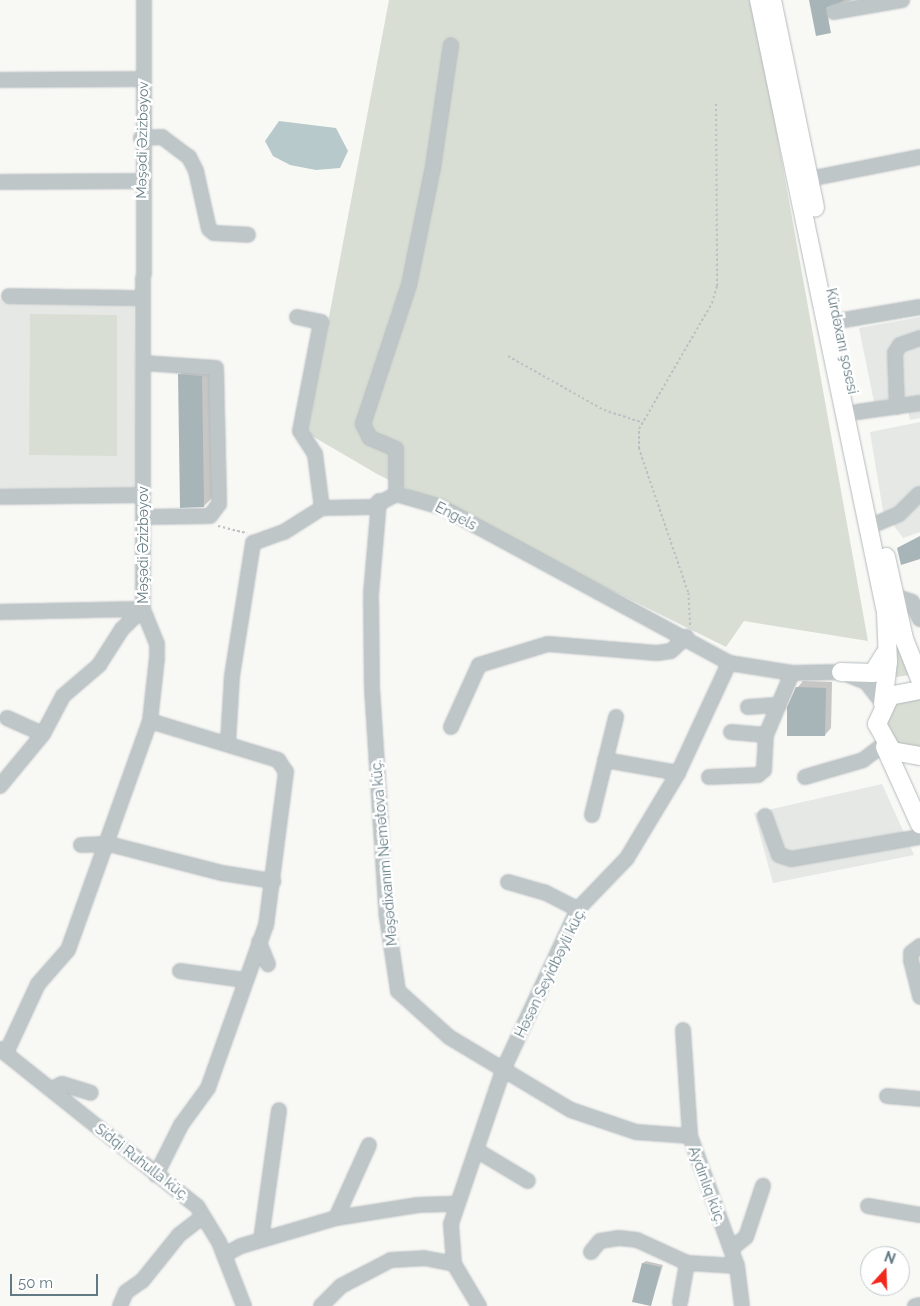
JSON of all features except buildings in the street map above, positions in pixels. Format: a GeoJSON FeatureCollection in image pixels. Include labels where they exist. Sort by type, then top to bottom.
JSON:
{"type":"FeatureCollection","features":[{"type":"Feature","properties":{"kind":"main road"},"geometry":{"type":"LineString","coordinates":[[759,0],[886,612],[888,644],[883,704],[877,724],[920,824]]}},
{"type":"Feature","properties":{"kind":"main road","name":"Kürdəxanı şosesi"},"geometry":{"type":"LineString","coordinates":[[772,0],[878,523],[904,639],[920,679]]}},
{"type":"Feature","properties":{"kind":"main road"},"geometry":{"type":"LineString","coordinates":[[841,672],[878,671],[888,644]]}},
{"type":"Feature","properties":{"kind":"main road"},"geometry":{"type":"LineString","coordinates":[[883,704],[900,691],[920,690]]}},
{"type":"Feature","properties":{"kind":"main road"},"geometry":{"type":"LineString","coordinates":[[884,744],[902,756],[920,756]]}},
{"type":"Feature","properties":{"kind":"street","name":"Məşədi Əzizbəyov"},"geometry":{"type":"LineString","coordinates":[[3,1051],[38,984],[68,950],[109,844],[150,721],[157,644],[143,609],[141,138],[144,0]]}},
{"type":"Feature","properties":{"kind":"street"},"geometry":{"type":"LineString","coordinates":[[834,12],[902,0]]}},
{"type":"Feature","properties":{"kind":"street"},"geometry":{"type":"LineString","coordinates":[[228,743],[248,557],[258,539],[284,532],[322,508],[372,506],[396,494],[396,449],[370,438],[362,424],[409,285],[433,167],[451,45]]}},
{"type":"Feature","properties":{"kind":"street"},"geometry":{"type":"LineString","coordinates":[[0,80],[143,79]]}},
{"type":"Feature","properties":{"kind":"street"},"geometry":{"type":"LineString","coordinates":[[141,138],[162,137],[188,157],[196,171],[209,229],[214,233],[248,234]]}},
{"type":"Feature","properties":{"kind":"street"},"geometry":{"type":"LineString","coordinates":[[809,179],[920,157]]}},
{"type":"Feature","properties":{"kind":"street"},"geometry":{"type":"LineString","coordinates":[[0,182],[141,181]]}},
{"type":"Feature","properties":{"kind":"street"},"geometry":{"type":"LineString","coordinates":[[9,296],[141,298]]}},
{"type":"Feature","properties":{"kind":"street"},"geometry":{"type":"LineString","coordinates":[[838,321],[920,307]]}},
{"type":"Feature","properties":{"kind":"street"},"geometry":{"type":"LineString","coordinates":[[297,317],[321,322],[300,431],[315,454],[322,508]]}},
{"type":"Feature","properties":{"kind":"street"},"geometry":{"type":"LineString","coordinates":[[897,407],[895,353],[900,345],[920,338]]}},
{"type":"Feature","properties":{"kind":"street"},"geometry":{"type":"LineString","coordinates":[[143,363],[212,366],[219,372],[219,504],[210,516],[143,516]]}},
{"type":"Feature","properties":{"kind":"street"},"geometry":{"type":"LineString","coordinates":[[857,412],[920,403]]}},
{"type":"Feature","properties":{"kind":"street","name":"Engels"},"geometry":{"type":"LineString","coordinates":[[396,494],[440,508],[686,637],[729,663],[792,673],[841,672]]}},
{"type":"Feature","properties":{"kind":"street"},"geometry":{"type":"LineString","coordinates":[[878,523],[899,514],[919,494]]}},
{"type":"Feature","properties":{"kind":"street"},"geometry":{"type":"LineString","coordinates":[[0,497],[143,496]]}},
{"type":"Feature","properties":{"kind":"street","name":"Məşədixanım Nemətova küç."},"geometry":{"type":"LineString","coordinates":[[380,501],[371,595],[372,688],[386,917],[398,991],[422,1017],[503,1070],[604,1123],[636,1132],[690,1136]]}},
{"type":"Feature","properties":{"kind":"street"},"geometry":{"type":"LineString","coordinates":[[895,596],[912,602],[920,619]]}},
{"type":"Feature","properties":{"kind":"street"},"geometry":{"type":"LineString","coordinates":[[0,612],[143,609]]}},
{"type":"Feature","properties":{"kind":"street"},"geometry":{"type":"LineString","coordinates":[[0,786],[43,734],[63,696],[99,665],[122,629],[143,609]]}},
{"type":"Feature","properties":{"kind":"street"},"geometry":{"type":"LineString","coordinates":[[452,727],[479,665],[548,644],[657,653],[671,651],[686,637]]}},
{"type":"Feature","properties":{"kind":"street","name":"Həsən Seyidbəyli küç."},"geometry":{"type":"LineString","coordinates":[[479,1306],[454,1264],[450,1241],[456,1204],[478,1151],[503,1070],[578,909],[618,870],[678,773],[729,663]]}},
{"type":"Feature","properties":{"kind":"street"},"geometry":{"type":"LineString","coordinates":[[841,672],[866,682],[883,704]]}},
{"type":"Feature","properties":{"kind":"street"},"geometry":{"type":"LineString","coordinates":[[709,777],[758,775],[766,760],[766,735],[792,673]]}},
{"type":"Feature","properties":{"kind":"street"},"geometry":{"type":"LineString","coordinates":[[748,707],[780,705]]}},
{"type":"Feature","properties":{"kind":"street"},"geometry":{"type":"LineString","coordinates":[[592,815],[616,717]]}},
{"type":"Feature","properties":{"kind":"street"},"geometry":{"type":"LineString","coordinates":[[7,718],[43,734]]}},
{"type":"Feature","properties":{"kind":"street"},"geometry":{"type":"LineString","coordinates":[[150,721],[228,743],[284,765],[272,854],[273,881],[259,942],[244,980],[208,1088],[181,1125],[156,1175]]}},
{"type":"Feature","properties":{"kind":"street"},"geometry":{"type":"LineString","coordinates":[[731,732],[766,735]]}},
{"type":"Feature","properties":{"kind":"street"},"geometry":{"type":"LineString","coordinates":[[805,777],[863,760],[884,744]]}},
{"type":"Feature","properties":{"kind":"street"},"geometry":{"type":"LineString","coordinates":[[605,760],[678,773]]}},
{"type":"Feature","properties":{"kind":"street"},"geometry":{"type":"LineString","coordinates":[[766,816],[779,855],[791,859],[920,837]]}},
{"type":"Feature","properties":{"kind":"street"},"geometry":{"type":"LineString","coordinates":[[81,845],[109,844],[273,881]]}},
{"type":"Feature","properties":{"kind":"street"},"geometry":{"type":"LineString","coordinates":[[508,882],[544,892],[578,909]]}},
{"type":"Feature","properties":{"kind":"street"},"geometry":{"type":"LineString","coordinates":[[259,942],[268,964]]}},
{"type":"Feature","properties":{"kind":"street"},"geometry":{"type":"LineString","coordinates":[[917,1001],[911,952],[920,946]]}},
{"type":"Feature","properties":{"kind":"street"},"geometry":{"type":"LineString","coordinates":[[180,971],[244,980]]}},
{"type":"Feature","properties":{"kind":"street","name":"Aydınlıq küç."},"geometry":{"type":"LineString","coordinates":[[683,1030],[690,1136],[737,1266],[742,1306]]}},
{"type":"Feature","properties":{"kind":"street","name":"Sidqi Ruhulla küç."},"geometry":{"type":"LineString","coordinates":[[3,1051],[156,1175],[187,1196],[202,1217],[224,1255],[244,1306]]}},
{"type":"Feature","properties":{"kind":"street"},"geometry":{"type":"LineString","coordinates":[[52,1089],[62,1084],[91,1093]]}},
{"type":"Feature","properties":{"kind":"street"},"geometry":{"type":"LineString","coordinates":[[887,1096],[920,1099]]}},
{"type":"Feature","properties":{"kind":"street"},"geometry":{"type":"LineString","coordinates":[[261,1240],[279,1110]]}},
{"type":"Feature","properties":{"kind":"street"},"geometry":{"type":"LineString","coordinates":[[336,1218],[369,1145]]}},
{"type":"Feature","properties":{"kind":"street"},"geometry":{"type":"LineString","coordinates":[[478,1151],[528,1181]]}},
{"type":"Feature","properties":{"kind":"street"},"geometry":{"type":"LineString","coordinates":[[731,1249],[746,1237],[763,1186]]}},
{"type":"Feature","properties":{"kind":"street"},"geometry":{"type":"LineString","coordinates":[[224,1255],[261,1240],[336,1218],[418,1204],[456,1204]]}},
{"type":"Feature","properties":{"kind":"street"},"geometry":{"type":"LineString","coordinates":[[868,1206],[920,1215]]}},
{"type":"Feature","properties":{"kind":"street"},"geometry":{"type":"LineString","coordinates":[[120,1306],[126,1292],[148,1276],[179,1235],[202,1217]]}},
{"type":"Feature","properties":{"kind":"street"},"geometry":{"type":"LineString","coordinates":[[591,1252],[600,1241],[619,1238],[637,1240],[687,1263],[737,1266]]}},
{"type":"Feature","properties":{"kind":"street"},"geometry":{"type":"LineString","coordinates":[[321,1306],[341,1286],[391,1260],[424,1258],[454,1264]]}},
{"type":"Feature","properties":{"kind":"street"},"geometry":{"type":"LineString","coordinates":[[680,1303],[687,1263]]}},
{"type":"Feature","properties":{"kind":"street"},"geometry":{"type":"LineString","coordinates":[[914,1306],[920,1305]]}},
{"type":"Feature","properties":{"kind":"path"},"geometry":{"type":"LineString","coordinates":[[686,637],[691,621],[688,592],[639,449],[641,423],[712,303],[717,286],[716,104]]}},
{"type":"Feature","properties":{"kind":"path"},"geometry":{"type":"LineString","coordinates":[[508,356],[604,410],[641,423]]}},
{"type":"Feature","properties":{"kind":"path"},"geometry":{"type":"LineString","coordinates":[[210,516],[217,525],[258,539]]}},
{"type":"Feature","properties":{"kind":"shaded area"},"geometry":{"type":"Polygon","coordinates":[[[389,0],[753,0],[868,641],[744,621],[726,647],[377,474],[307,433],[389,0]]]}},
{"type":"Feature","properties":{"kind":"shaded area"},"geometry":{"type":"Polygon","coordinates":[[[279,121],[336,128],[348,151],[340,168],[316,170],[290,165],[273,156],[265,141],[279,121]]]}},
{"type":"Feature","properties":{"kind":"shaded area"},"geometry":{"type":"Polygon","coordinates":[[[0,299],[3,303],[134,304],[137,489],[0,491],[0,299]]]}},
{"type":"Feature","properties":{"kind":"shaded area"},"geometry":{"type":"Polygon","coordinates":[[[30,314],[117,315],[117,456],[29,455],[30,314]]]}},
{"type":"Feature","properties":{"kind":"shaded area"},"geometry":{"type":"Polygon","coordinates":[[[920,317],[920,418],[910,420],[905,396],[874,402],[859,328],[920,317]]]}},
{"type":"Feature","properties":{"kind":"shaded area"},"geometry":{"type":"Polygon","coordinates":[[[920,422],[920,532],[903,538],[883,511],[870,432],[920,422]]]}},
{"type":"Feature","properties":{"kind":"shaded area"},"geometry":{"type":"Polygon","coordinates":[[[896,630],[910,675],[896,677],[896,630]]]}},
{"type":"Feature","properties":{"kind":"shaded area"},"geometry":{"type":"Polygon","coordinates":[[[903,698],[920,698],[920,747],[902,747],[886,729],[892,705],[903,698]]]}},
{"type":"Feature","properties":{"kind":"shaded area"},"geometry":{"type":"Polygon","coordinates":[[[882,784],[914,855],[773,883],[754,813],[882,784]]]}}]}
